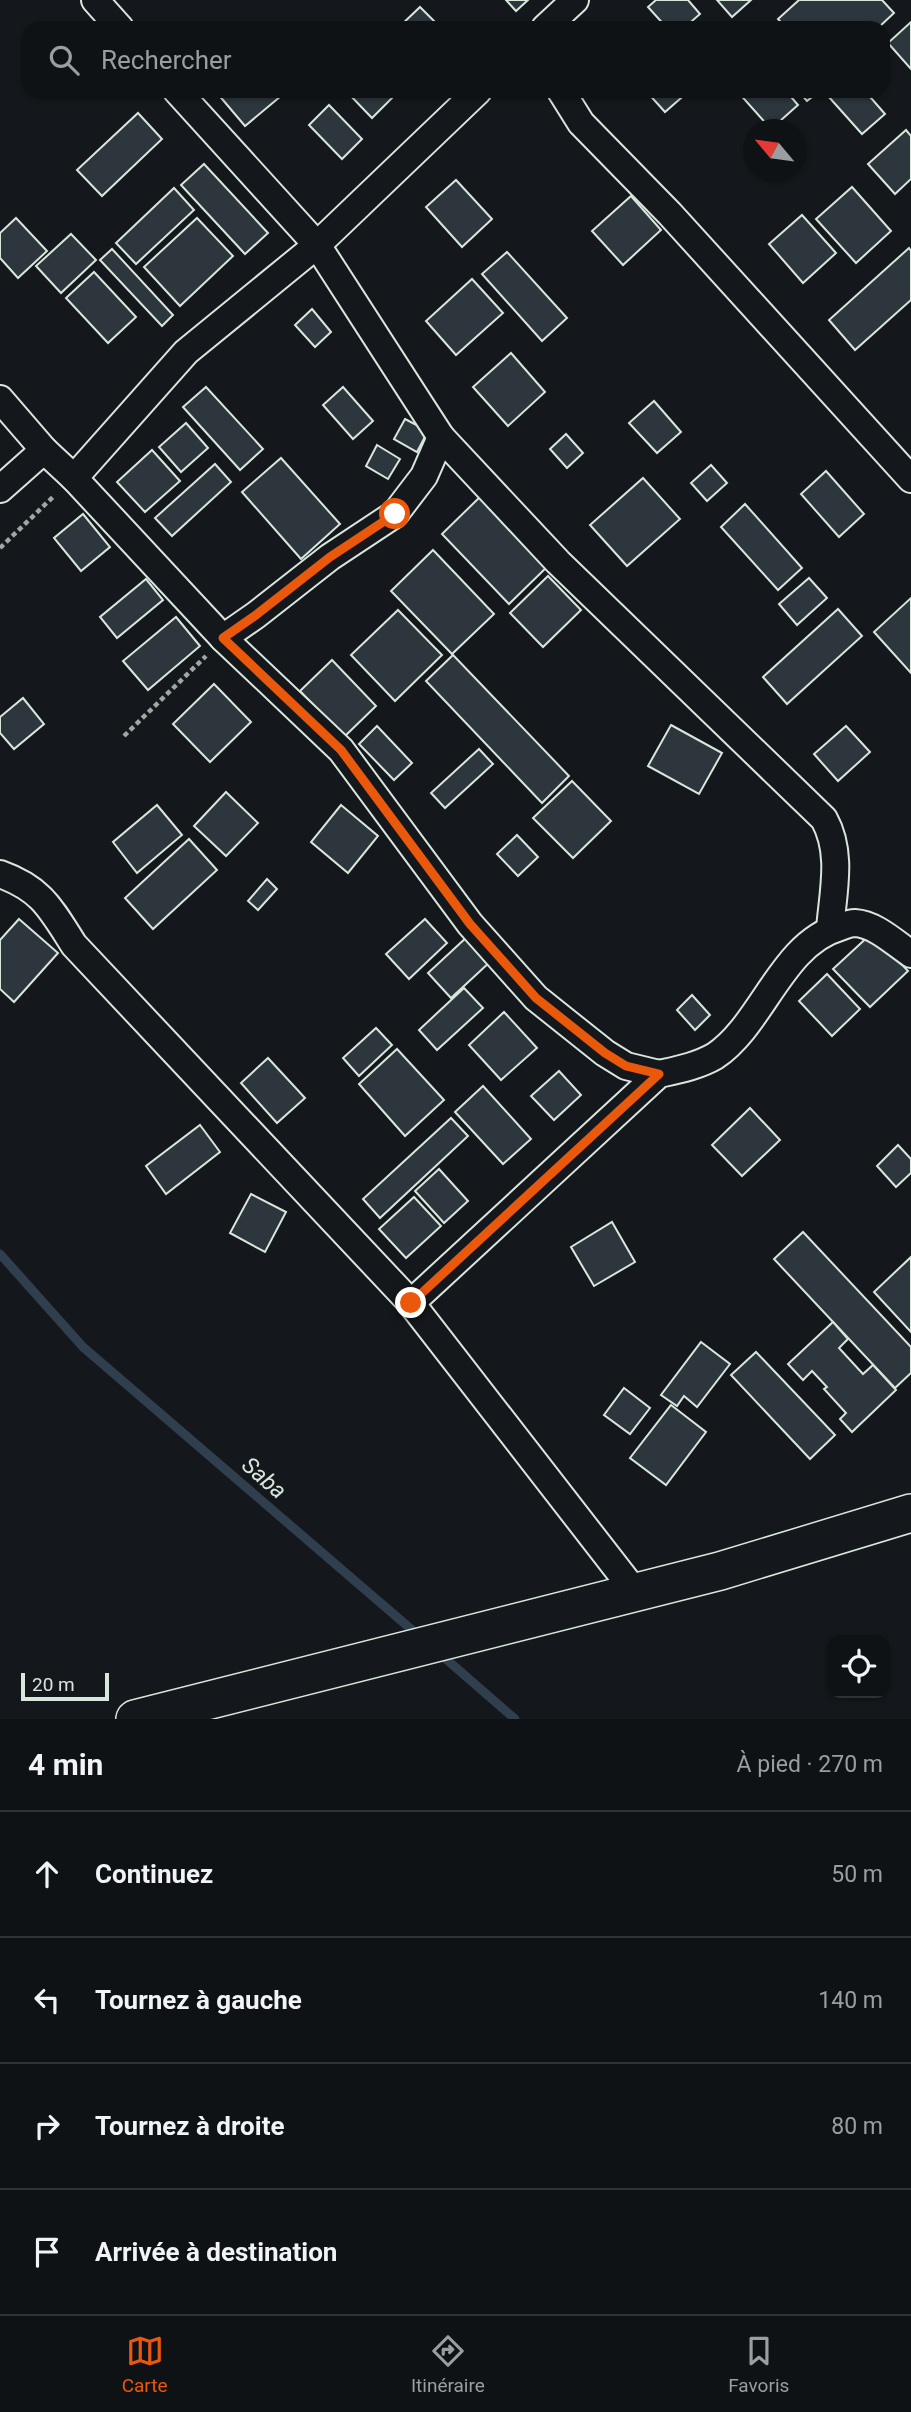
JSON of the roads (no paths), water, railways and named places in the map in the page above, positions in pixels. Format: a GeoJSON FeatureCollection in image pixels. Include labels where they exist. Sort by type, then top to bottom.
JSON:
{"type":"FeatureCollection","features":[{"type":"Feature","properties":{"kind":"street"},"geometry":{"type":"LineString","coordinates":[[95,0],[114,21]]}},
{"type":"Feature","properties":{"kind":"street"},"geometry":{"type":"LineString","coordinates":[[183,98],[317,245],[441,438],[558,562],[824,819],[832,833],[837,858],[830,929]]}},
{"type":"Feature","properties":{"kind":"street"},"geometry":{"type":"LineString","coordinates":[[74,478],[186,352],[317,245],[471,98]]}},
{"type":"Feature","properties":{"kind":"street"},"geometry":{"type":"LineString","coordinates":[[565,98],[581,123],[670,214],[911,479]]}},
{"type":"Feature","properties":{"kind":"street"},"geometry":{"type":"LineString","coordinates":[[0,399],[44,450],[74,478],[223,638],[341,750],[470,924],[536,998],[605,1053],[626,1066],[659,1074],[688,1067],[715,1056],[757,1009],[803,949],[830,929],[855,922],[872,927],[911,954]]}},
{"type":"Feature","properties":{"kind":"street"},"geometry":{"type":"LineString","coordinates":[[223,638],[330,557],[395,514],[424,476],[441,438]]}},
{"type":"Feature","properties":{"kind":"street"},"geometry":{"type":"LineString","coordinates":[[0,489],[44,450]]}},
{"type":"Feature","properties":{"kind":"street"},"geometry":{"type":"LineString","coordinates":[[0,874],[24,883],[46,902],[75,945],[411,1303],[636,1593]]}},
{"type":"Feature","properties":{"kind":"street"},"geometry":{"type":"LineString","coordinates":[[411,1303],[659,1074]]}},
{"type":"Feature","properties":{"kind":"street"},"geometry":{"type":"LineString","coordinates":[[146,1718],[734,1567],[911,1513]]}},
{"type":"Feature","properties":{"kind":"waterway","name":"Saba"},"geometry":{"type":"LineString","coordinates":[[0,1254],[83,1347],[419,1636]]}},
{"type":"Feature","properties":{"kind":"waterway","name":"Saba"},"geometry":{"type":"LineString","coordinates":[[438,1652],[515,1719]]}}]}
